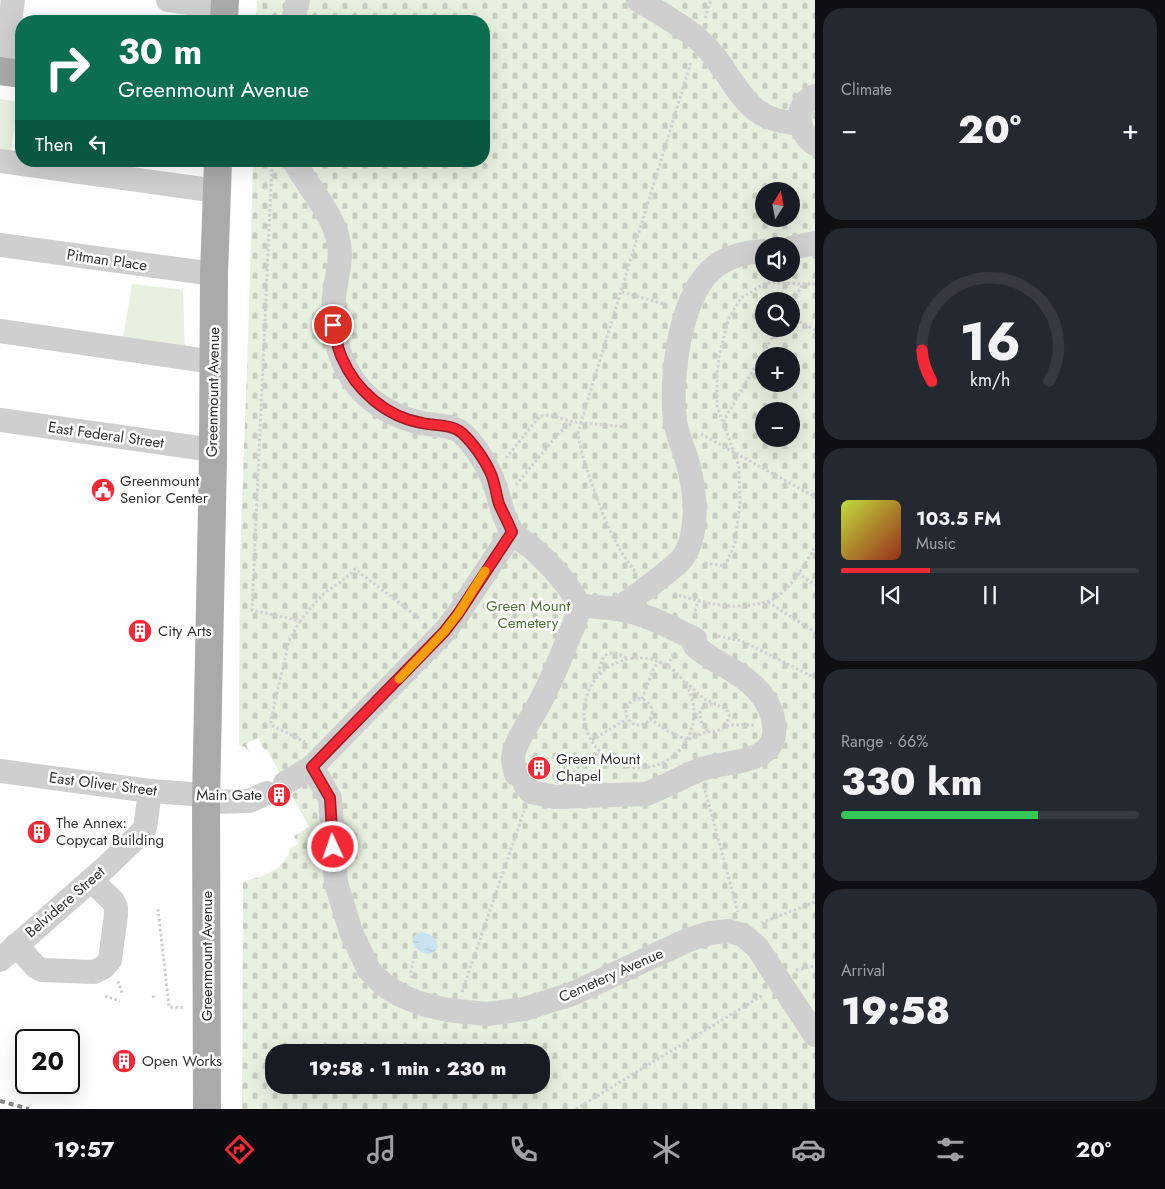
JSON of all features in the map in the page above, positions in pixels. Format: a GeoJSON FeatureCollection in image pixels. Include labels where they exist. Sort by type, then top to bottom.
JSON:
{"type":"FeatureCollection","features":[{"type":"Feature","properties":{"kind":"main road","name":"Greenmount Avenue"},"geometry":{"type":"LineString","coordinates":[[207,1109],[206,798],[213,450],[214,274],[218,167]]}},
{"type":"Feature","properties":{"kind":"street"},"geometry":{"type":"LineString","coordinates":[[8,72],[13,0]]}},
{"type":"Feature","properties":{"kind":"street"},"geometry":{"type":"LineString","coordinates":[[168,0],[224,10]]}},
{"type":"Feature","properties":{"kind":"street"},"geometry":{"type":"LineString","coordinates":[[294,15],[298,0]]}},
{"type":"Feature","properties":{"kind":"street"},"geometry":{"type":"LineString","coordinates":[[638,0],[698,39],[715,57],[744,101],[760,114],[788,123],[800,123]]}},
{"type":"Feature","properties":{"kind":"street"},"geometry":{"type":"LineString","coordinates":[[815,96],[802,107],[800,123],[806,137],[815,144]]}},
{"type":"Feature","properties":{"kind":"street"},"geometry":{"type":"LineString","coordinates":[[0,162],[15,164]]}},
{"type":"Feature","properties":{"kind":"street"},"geometry":{"type":"LineString","coordinates":[[37,167],[217,191]]}},
{"type":"Feature","properties":{"kind":"street"},"geometry":{"type":"LineString","coordinates":[[298,167],[321,202],[338,238],[340,257],[333,310],[333,325],[341,357],[360,389],[378,404],[400,416],[422,423],[447,426],[462,432],[478,452],[491,474],[500,505],[512,532],[543,557],[569,589],[578,605],[574,623],[565,645],[513,758],[524,783],[557,797],[646,794],[700,770],[763,754],[774,738],[773,719],[770,708],[750,683],[702,652],[695,646],[694,639],[671,627],[645,616],[618,609],[578,605]]}},
{"type":"Feature","properties":{"kind":"street"},"geometry":{"type":"LineString","coordinates":[[800,246],[815,243]]}},
{"type":"Feature","properties":{"kind":"street","name":"Pitman Place"},"geometry":{"type":"LineString","coordinates":[[0,245],[214,274]]}},
{"type":"Feature","properties":{"kind":"street"},"geometry":{"type":"LineString","coordinates":[[618,609],[682,559],[691,540],[694,502],[690,471],[675,418],[674,379],[677,354],[692,298],[700,286],[716,266],[734,255],[755,252]]}},
{"type":"Feature","properties":{"kind":"street"},"geometry":{"type":"LineString","coordinates":[[0,331],[214,362]]}},
{"type":"Feature","properties":{"kind":"street","name":"East Federal Street"},"geometry":{"type":"LineString","coordinates":[[0,420],[213,450]]}},
{"type":"Feature","properties":{"kind":"street"},"geometry":{"type":"LineString","coordinates":[[206,798],[249,801],[312,767],[444,632],[512,532]]}},
{"type":"Feature","properties":{"kind":"street","name":"Cemetery Avenue"},"geometry":{"type":"LineString","coordinates":[[312,767],[330,798],[336,883],[350,932],[369,970],[384,985],[422,1004],[455,1011],[487,1014],[524,1010],[572,994],[688,940],[710,933],[742,932]]}},
{"type":"Feature","properties":{"kind":"street","name":"East Oliver Street"},"geometry":{"type":"LineString","coordinates":[[0,770],[206,798]]}},
{"type":"Feature","properties":{"kind":"street","name":"Belvidere Street"},"geometry":{"type":"LineString","coordinates":[[8,953],[91,880],[145,828],[150,791]]}},
{"type":"Feature","properties":{"kind":"street"},"geometry":{"type":"LineString","coordinates":[[8,953],[42,970],[94,972],[104,967],[110,960],[116,907],[113,901],[91,880]]}},
{"type":"Feature","properties":{"kind":"street"},"geometry":{"type":"LineString","coordinates":[[742,932],[757,947],[815,1035]]}},
{"type":"Feature","properties":{"kind":"path"},"geometry":{"type":"LineString","coordinates":[[272,167],[252,610],[300,621]]}},
{"type":"Feature","properties":{"kind":"path"},"geometry":{"type":"LineString","coordinates":[[682,559],[725,566],[735,543],[740,503],[739,466],[717,406],[719,356],[729,318],[741,298],[766,283],[815,284]]}},
{"type":"Feature","properties":{"kind":"path"},"geometry":{"type":"LineString","coordinates":[[799,292],[804,284]]}},
{"type":"Feature","properties":{"kind":"path"},"geometry":{"type":"LineString","coordinates":[[622,292],[688,312]]}},
{"type":"Feature","properties":{"kind":"path"},"geometry":{"type":"LineString","coordinates":[[800,322],[815,330]]}},
{"type":"Feature","properties":{"kind":"path"},"geometry":{"type":"LineString","coordinates":[[723,422],[772,337]]}},
{"type":"Feature","properties":{"kind":"path"},"geometry":{"type":"LineString","coordinates":[[491,474],[540,416],[549,415],[573,422],[626,427]]}},
{"type":"Feature","properties":{"kind":"path"},"geometry":{"type":"LineString","coordinates":[[675,418],[815,497]]}},
{"type":"Feature","properties":{"kind":"path"},"geometry":{"type":"LineString","coordinates":[[500,505],[558,434],[573,422]]}},
{"type":"Feature","properties":{"kind":"path"},"geometry":{"type":"LineString","coordinates":[[305,742],[276,729],[271,725],[271,718],[289,641],[300,621],[326,592],[348,577],[355,568],[419,618]]}},
{"type":"Feature","properties":{"kind":"path"},"geometry":{"type":"LineString","coordinates":[[798,573],[815,585]]}},
{"type":"Feature","properties":{"kind":"path"},"geometry":{"type":"LineString","coordinates":[[767,602],[815,632]]}},
{"type":"Feature","properties":{"kind":"path"},"geometry":{"type":"LineString","coordinates":[[694,639],[716,635],[742,641],[815,678]]}},
{"type":"Feature","properties":{"kind":"path"},"geometry":{"type":"LineString","coordinates":[[599,675],[601,661],[605,655],[618,653],[628,660]]}},
{"type":"Feature","properties":{"kind":"path"},"geometry":{"type":"LineString","coordinates":[[682,678],[691,694],[694,713],[691,731],[682,748],[668,760],[650,766],[632,767],[614,762],[602,752],[588,734],[584,716],[585,702],[590,688],[599,675],[610,666],[628,660],[639,658],[668,666],[682,678],[704,699],[721,706]]}},
{"type":"Feature","properties":{"kind":"path"},"geometry":{"type":"LineString","coordinates":[[642,699],[658,662]]}},
{"type":"Feature","properties":{"kind":"path"},"geometry":{"type":"LineString","coordinates":[[642,699],[646,700],[653,711],[650,719],[640,726],[628,719],[626,711],[630,702],[642,699]]}},
{"type":"Feature","properties":{"kind":"path"},"geometry":{"type":"LineString","coordinates":[[709,732],[702,726],[700,718],[700,710],[707,705],[714,703],[726,709],[729,715],[726,726]]}},
{"type":"Feature","properties":{"kind":"path"},"geometry":{"type":"LineString","coordinates":[[592,740],[628,719]]}},
{"type":"Feature","properties":{"kind":"path"},"geometry":{"type":"LineString","coordinates":[[650,719],[666,730],[687,740],[730,725],[755,726],[768,723],[773,719]]}},
{"type":"Feature","properties":{"kind":"path"},"geometry":{"type":"LineString","coordinates":[[557,797],[563,785],[576,769],[602,752]]}},
{"type":"Feature","properties":{"kind":"path"},"geometry":{"type":"LineString","coordinates":[[700,770],[728,870],[742,932],[815,902]]}},
{"type":"Feature","properties":{"kind":"path"},"geometry":{"type":"LineString","coordinates":[[455,1011],[524,783]]}},
{"type":"Feature","properties":{"kind":"path"},"geometry":{"type":"LineString","coordinates":[[158,909],[170,1007],[188,1008]]}},
{"type":"Feature","properties":{"kind":"path"},"geometry":{"type":"LineString","coordinates":[[408,998],[412,988],[411,972],[416,949]]}},
{"type":"Feature","properties":{"kind":"path"},"geometry":{"type":"LineString","coordinates":[[118,980],[122,993]]}},
{"type":"Feature","properties":{"kind":"path"},"geometry":{"type":"LineString","coordinates":[[576,1109],[781,984]]}},
{"type":"Feature","properties":{"kind":"path"},"geometry":{"type":"LineString","coordinates":[[105,996],[120,1001]]}},
{"type":"Feature","properties":{"kind":"green space","name":"Green Mount Cemetery"},"geometry":{"type":"Polygon","coordinates":[[[257,0],[815,0],[815,1109],[242,1109],[243,882],[272,871],[284,862],[290,848],[298,844],[294,836],[309,827],[267,750],[265,751],[258,738],[246,744],[251,754],[245,747],[239,745],[240,557],[253,167],[490,167],[490,15],[256,15],[257,0]]]}},
{"type":"Feature","properties":{"kind":"green space"},"geometry":{"type":"Polygon","coordinates":[[[0,99],[15,102],[15,123],[10,157],[0,156],[0,99]]]}},
{"type":"Feature","properties":{"kind":"green space"},"geometry":{"type":"Polygon","coordinates":[[[132,284],[183,290],[185,352],[122,344],[132,284]]]}},
{"type":"Feature","properties":{"kind":"water"},"geometry":{"type":"Polygon","coordinates":[[[421,932],[430,935],[436,941],[438,947],[432,953],[422,953],[413,944],[413,938],[417,933],[421,932]]]}},
{"type":"Feature","properties":{"kind":"railway"},"geometry":{"type":"LineString","coordinates":[[0,1101],[29,1109]]}},
{"type":"Feature","properties":{"kind":"slow traffic"},"geometry":{"type":"LineString","coordinates":[[399,679],[444,632],[458,614],[485,571]]}},
{"type":"Feature","properties":{"kind":"place","name":"Greenmount Senior Center"},"geometry":{"type":"Point","coordinates":[103,490]}},
{"type":"Feature","properties":{"kind":"place","name":"City Arts"},"geometry":{"type":"Point","coordinates":[140,631]}},
{"type":"Feature","properties":{"kind":"place","name":"Green Mount Chapel"},"geometry":{"type":"Point","coordinates":[539,768]}},
{"type":"Feature","properties":{"kind":"place","name":"Main Gate"},"geometry":{"type":"Point","coordinates":[279,795]}},
{"type":"Feature","properties":{"kind":"place","name":"The Annex: Copycat Building"},"geometry":{"type":"Point","coordinates":[39,832]}},
{"type":"Feature","properties":{"kind":"place","name":"Open Works"},"geometry":{"type":"Point","coordinates":[124,1061]}},
{"type":"Feature","properties":{"kind":"route"},"geometry":{"type":"LineString","coordinates":[[333,325],[341,357],[350,373],[360,389],[378,404],[400,416],[422,423],[447,426],[462,432],[478,452],[491,474],[500,505],[512,532],[444,632],[312,767],[330,798],[333,847]]}}]}
